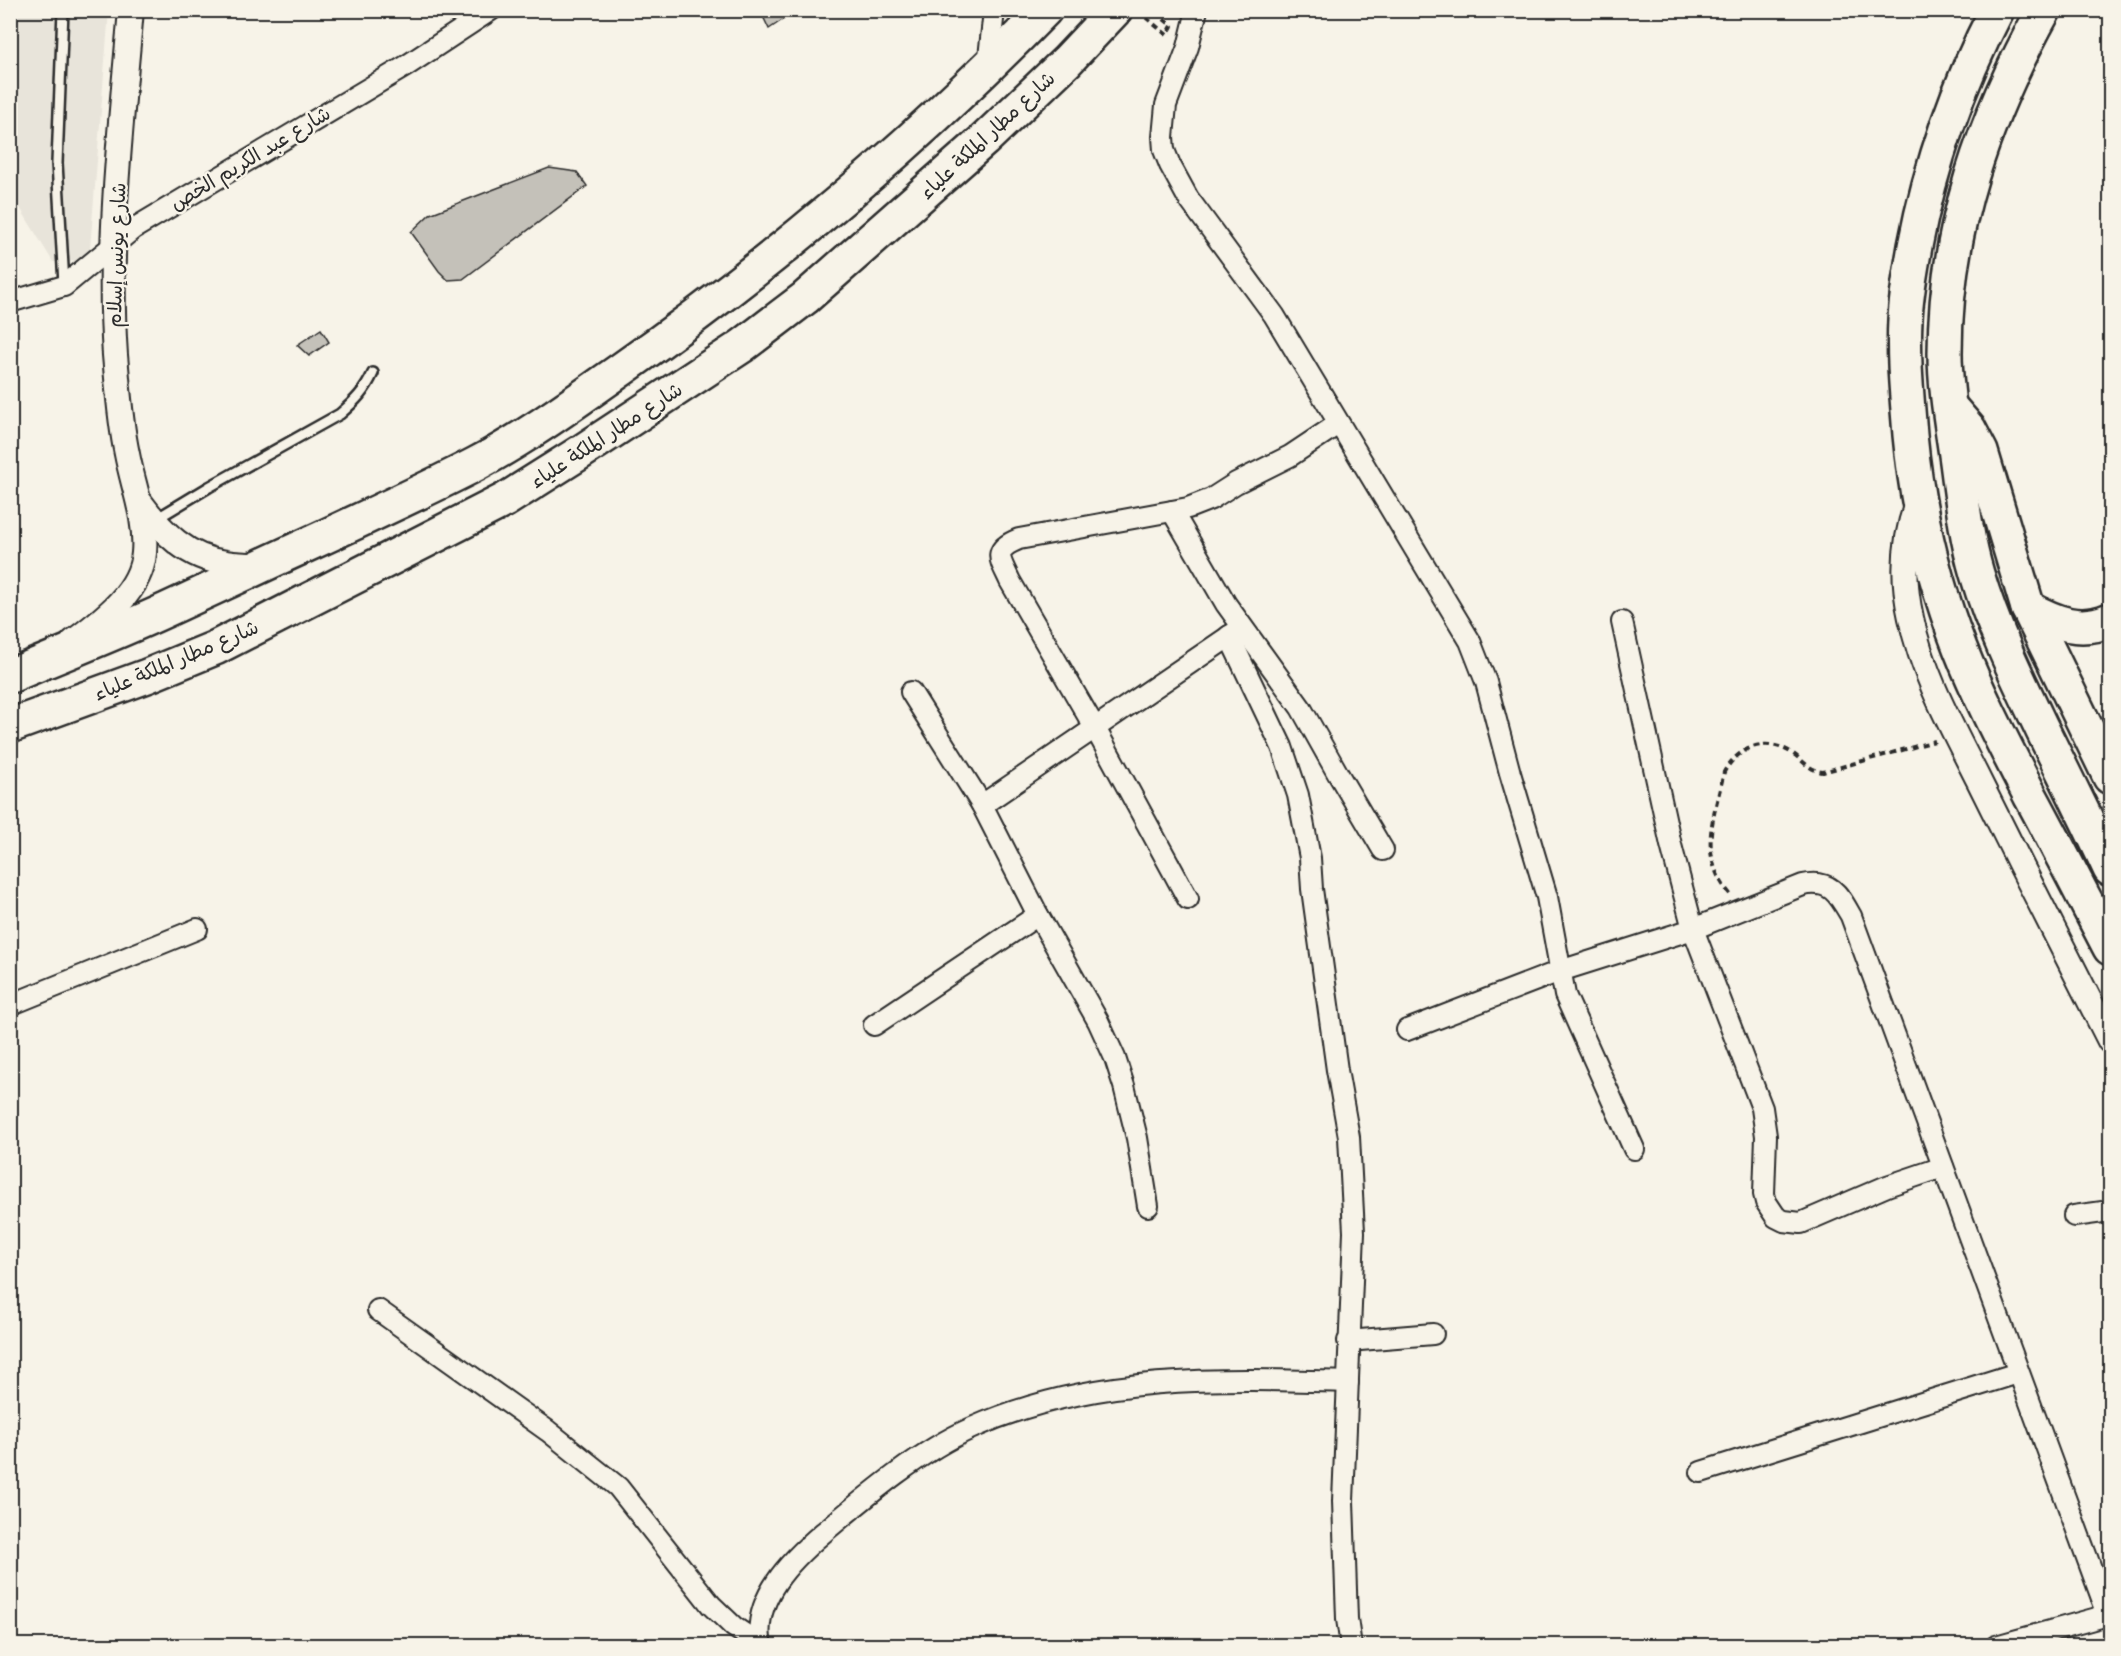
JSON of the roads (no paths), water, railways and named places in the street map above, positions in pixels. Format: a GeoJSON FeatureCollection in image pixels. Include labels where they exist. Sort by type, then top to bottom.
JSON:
{"type":"FeatureCollection","features":[{"type":"Feature","properties":{"kind":"highway","name":"شارع مطار الملكة علياء"},"geometry":{"type":"LineString","coordinates":[[10,726],[147,676],[215,648],[505,500],[590,446],[742,346],[805,298],[984,140],[1067,61],[1115,10]]}},
{"type":"Feature","properties":{"kind":"highway"},"geometry":{"type":"LineString","coordinates":[[1997,10],[1976,52],[1954,105],[1933,165],[1913,261],[1905,317],[1904,348],[1905,379],[1918,501],[1943,600],[1980,695],[2110,948]]}},
{"type":"Feature","properties":{"kind":"highway"},"geometry":{"type":"LineString","coordinates":[[2044,10],[2012,69],[1987,128],[1962,206],[1950,279],[1947,320],[1949,406],[1968,542],[1981,586],[2013,668],[2110,869]]}},
{"type":"Feature","properties":{"kind":"highway"},"geometry":{"type":"LineString","coordinates":[[10,676],[163,612],[478,463],[560,412],[687,323],[778,252],[988,68],[1037,19]]}},
{"type":"Feature","properties":{"kind":"highway"},"geometry":{"type":"LineString","coordinates":[[1949,406],[1969,429],[1981,452],[2028,608],[2110,777]]}},
{"type":"Feature","properties":{"kind":"highway"},"geometry":{"type":"LineString","coordinates":[[2028,608],[2053,621],[2078,627],[2090,627],[2110,620]]}},
{"type":"Feature","properties":{"kind":"street","name":"شارع يونس إسلام"},"geometry":{"type":"LineString","coordinates":[[52,658],[119,604],[140,572],[144,553],[144,528],[126,452],[117,384],[114,333],[114,244],[131,10]]}},
{"type":"Feature","properties":{"kind":"street","name":"شارع عبد الكريم الخص"},"geometry":{"type":"LineString","coordinates":[[10,302],[64,286],[148,219],[406,66],[491,10]]}},
{"type":"Feature","properties":{"kind":"street"},"geometry":{"type":"LineString","coordinates":[[988,68],[994,10]]}},
{"type":"Feature","properties":{"kind":"street"},"geometry":{"type":"LineString","coordinates":[[1000,10],[1014,27],[1037,19]]}},
{"type":"Feature","properties":{"kind":"street"},"geometry":{"type":"LineString","coordinates":[[1197,10],[1188,47],[1166,105],[1163,122],[1164,150],[1173,173],[1188,198],[1274,315],[1458,620],[1479,661],[1547,897],[1560,971],[1568,1001],[1634,1149]]}},
{"type":"Feature","properties":{"kind":"street"},"geometry":{"type":"LineString","coordinates":[[1188,899],[1095,729],[1010,581],[1001,562],[1001,551],[1005,545],[1019,539],[1188,508],[1211,499],[1236,483],[1290,456],[1338,424]]}},
{"type":"Feature","properties":{"kind":"street","name":"شارع يونس إسلام"},"geometry":{"type":"LineString","coordinates":[[137,498],[154,520],[182,547],[194,555],[226,563],[261,566]]}},
{"type":"Feature","properties":{"kind":"street"},"geometry":{"type":"LineString","coordinates":[[1918,501],[1910,522],[1906,555],[1910,617],[1932,686],[2041,908],[2110,1041]]}},
{"type":"Feature","properties":{"kind":"street"},"geometry":{"type":"LineString","coordinates":[[1172,511],[1226,604],[1282,747],[1305,826],[1337,1070],[1349,1137],[1354,1232],[1343,1501],[1347,1619],[1351,1646]]}},
{"type":"Feature","properties":{"kind":"street"},"geometry":{"type":"LineString","coordinates":[[1622,622],[1671,845],[1693,929],[1762,1108],[1766,1136],[1764,1194],[1770,1210],[1776,1217],[1792,1224],[1801,1223],[1887,1186],[1943,1167]]}},
{"type":"Feature","properties":{"kind":"street"},"geometry":{"type":"LineString","coordinates":[[982,805],[1236,631]]}},
{"type":"Feature","properties":{"kind":"street"},"geometry":{"type":"LineString","coordinates":[[1236,631],[1284,683],[1301,708],[1383,850]]}},
{"type":"Feature","properties":{"kind":"street"},"geometry":{"type":"LineString","coordinates":[[911,692],[982,805],[1038,915],[1098,1021],[1115,1058],[1137,1138],[1148,1206]]}},
{"type":"Feature","properties":{"kind":"street"},"geometry":{"type":"LineString","coordinates":[[1407,1030],[1560,971],[1693,929],[1803,885],[1823,884],[1833,889],[1851,916],[2109,1618],[1996,1646]]}},
{"type":"Feature","properties":{"kind":"street"},"geometry":{"type":"LineString","coordinates":[[874,1025],[1038,915]]}},
{"type":"Feature","properties":{"kind":"street"},"geometry":{"type":"LineString","coordinates":[[10,1005],[197,929]]}},
{"type":"Feature","properties":{"kind":"street"},"geometry":{"type":"LineString","coordinates":[[2110,943],[2110,948]]}},
{"type":"Feature","properties":{"kind":"street"},"geometry":{"type":"LineString","coordinates":[[2074,1216],[2110,1211]]}},
{"type":"Feature","properties":{"kind":"street"},"geometry":{"type":"LineString","coordinates":[[378,1310],[548,1431],[618,1487],[711,1605],[734,1628],[760,1643],[763,1608],[778,1577],[813,1542],[899,1473],[972,1428],[1013,1412],[1103,1389],[1166,1382],[1238,1378],[1348,1382]]}},
{"type":"Feature","properties":{"kind":"street"},"geometry":{"type":"LineString","coordinates":[[1348,1341],[1433,1334]]}},
{"type":"Feature","properties":{"kind":"street"},"geometry":{"type":"LineString","coordinates":[[1701,1472],[2018,1373]]}},
{"type":"Feature","properties":{"kind":"lane"},"geometry":{"type":"LineString","coordinates":[[63,10],[57,163],[64,286]]}},
{"type":"Feature","properties":{"kind":"lane"},"geometry":{"type":"LineString","coordinates":[[154,520],[208,487],[340,414],[358,399],[366,389],[373,373]]}}]}
